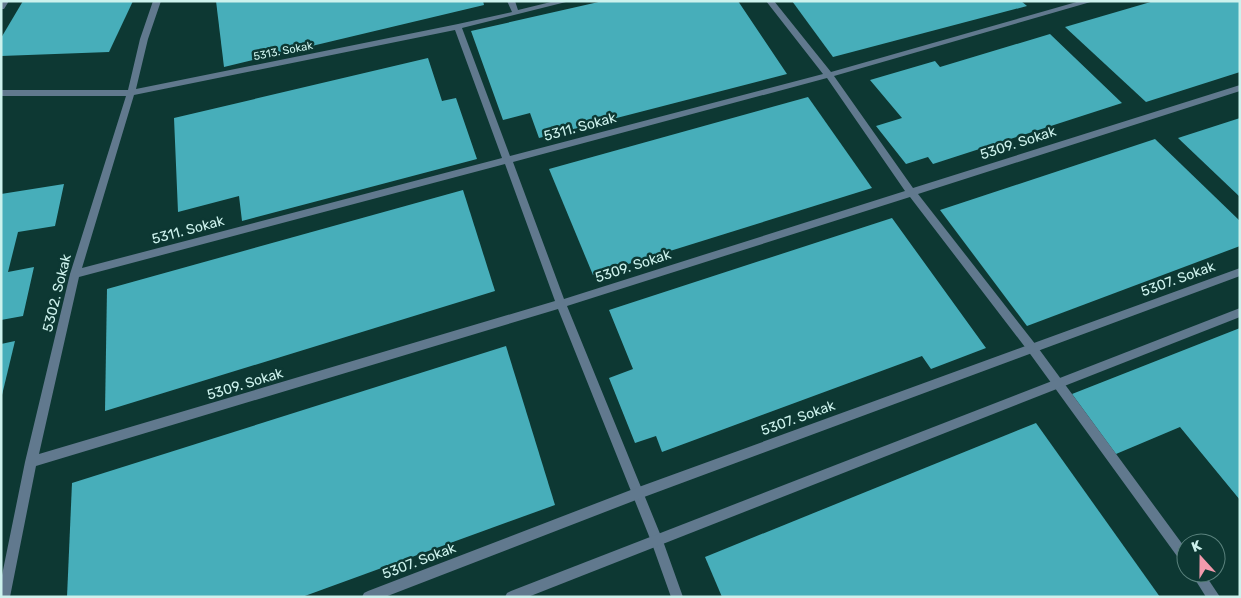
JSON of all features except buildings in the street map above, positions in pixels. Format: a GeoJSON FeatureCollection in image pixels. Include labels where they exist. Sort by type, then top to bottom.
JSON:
{"type":"FeatureCollection","features":[{"type":"Feature","properties":{"kind":"street"},"geometry":{"type":"LineString","coordinates":[[1,7],[5,1]]}},
{"type":"Feature","properties":{"kind":"street","name":"5302. Sokak"},"geometry":{"type":"LineString","coordinates":[[4,597],[31,462],[75,274],[132,93],[144,39],[157,1]]}},
{"type":"Feature","properties":{"kind":"street"},"geometry":{"type":"LineString","coordinates":[[511,1],[516,13]]}},
{"type":"Feature","properties":{"kind":"street","name":"5313. Sokak"},"geometry":{"type":"LineString","coordinates":[[1,93],[132,93],[458,27],[566,1]]}},
{"type":"Feature","properties":{"kind":"street"},"geometry":{"type":"LineString","coordinates":[[770,1],[829,75],[911,192],[1032,348],[1176,544]]}},
{"type":"Feature","properties":{"kind":"street","name":"5311. Sokak"},"geometry":{"type":"LineString","coordinates":[[75,274],[829,75],[1090,1]]}},
{"type":"Feature","properties":{"kind":"street"},"geometry":{"type":"LineString","coordinates":[[458,27],[560,304],[636,494],[657,541],[677,597]]}},
{"type":"Feature","properties":{"kind":"street","name":"5309. Sokak"},"geometry":{"type":"LineString","coordinates":[[31,462],[560,304],[1240,88]]}},
{"type":"Feature","properties":{"kind":"street","name":"5307. Sokak"},"geometry":{"type":"LineString","coordinates":[[368,597],[636,494],[1240,272]]}},
{"type":"Feature","properties":{"kind":"street"},"geometry":{"type":"LineString","coordinates":[[511,597],[1240,312]]}},
{"type":"Feature","properties":{"kind":"street"},"geometry":{"type":"LineString","coordinates":[[1204,583],[1214,597]]}}]}
